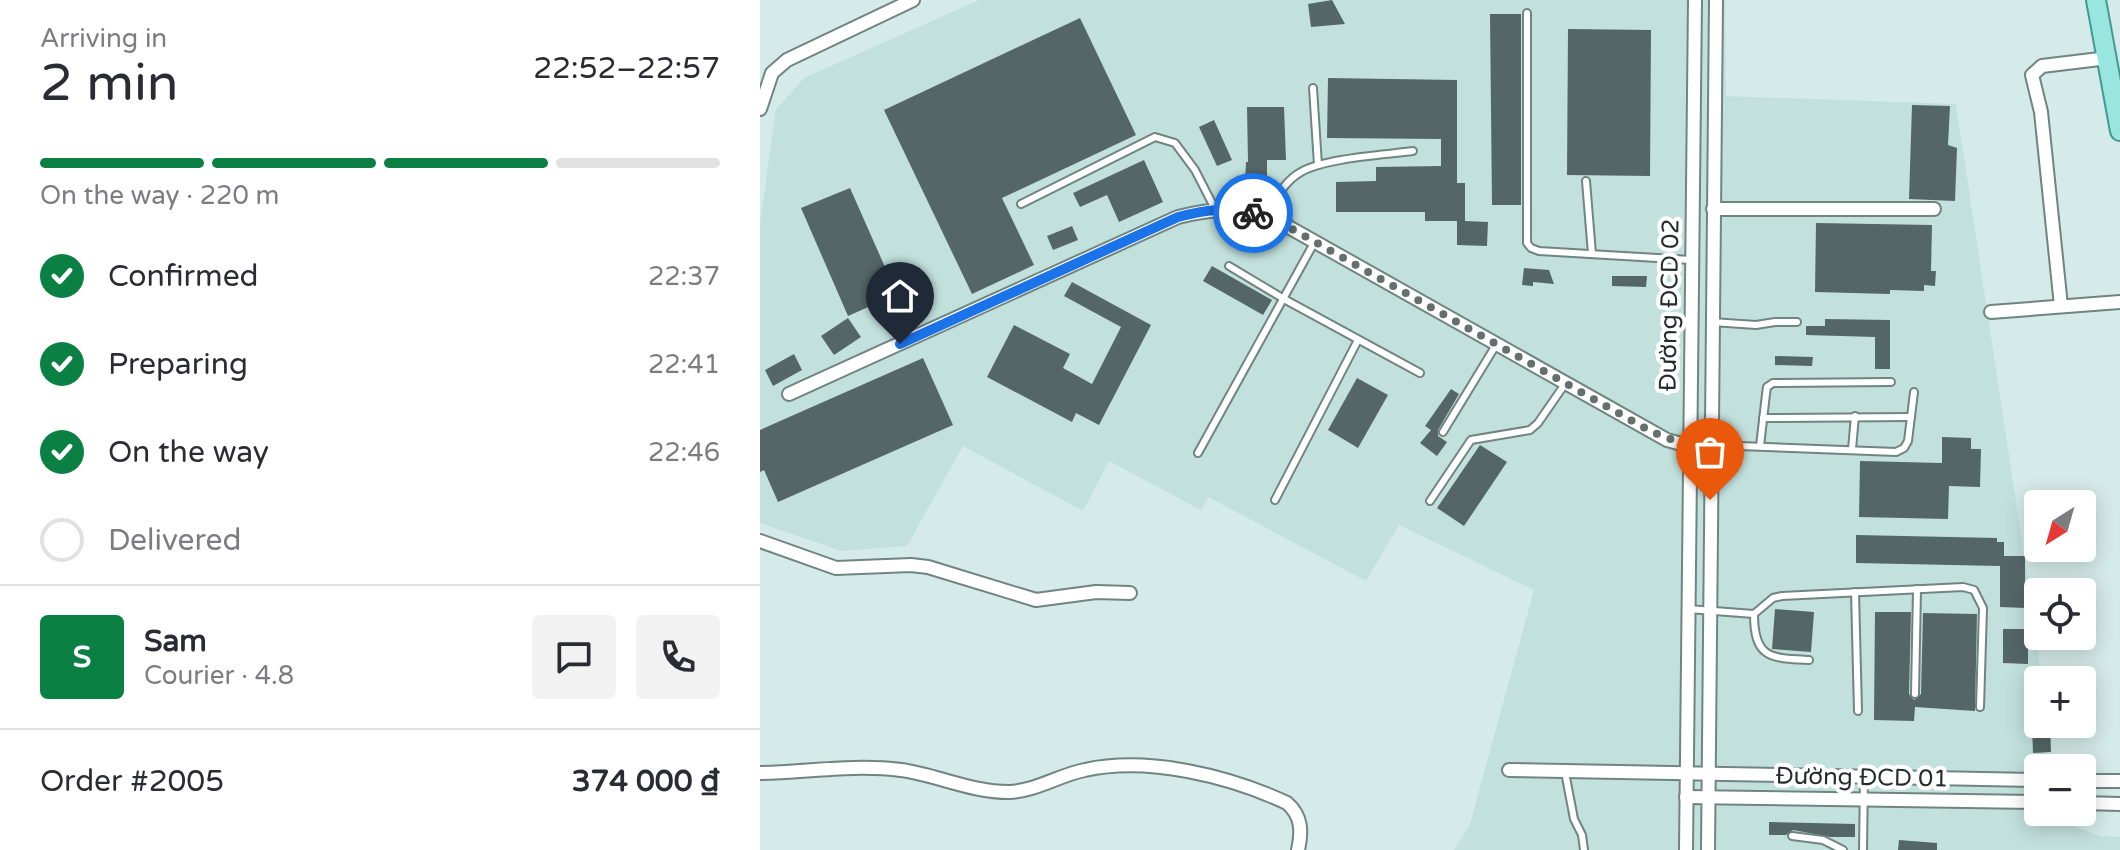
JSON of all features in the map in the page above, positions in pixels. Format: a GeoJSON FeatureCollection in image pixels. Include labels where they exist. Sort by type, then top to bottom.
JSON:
{"type":"FeatureCollection","features":[{"type":"Feature","properties":{"kind":"main road"},"geometry":{"type":"LineString","coordinates":[[2096,0],[2120,131]]}},
{"type":"Feature","properties":{"kind":"street"},"geometry":{"type":"LineString","coordinates":[[760,109],[766,70],[913,0]]}},
{"type":"Feature","properties":{"kind":"street","name":"Đường ĐCD 02"},"geometry":{"type":"LineString","coordinates":[[1686,850],[1695,0]]}},
{"type":"Feature","properties":{"kind":"street","name":"Đường ĐCD 02"},"geometry":{"type":"LineString","coordinates":[[1708,850],[1716,0]]}},
{"type":"Feature","properties":{"kind":"street"},"geometry":{"type":"LineString","coordinates":[[2061,306],[2041,112],[2032,75],[2042,66],[2108,58]]}},
{"type":"Feature","properties":{"kind":"street"},"geometry":{"type":"LineString","coordinates":[[789,394],[1178,217],[1215,209],[1265,216],[1652,432],[1689,446],[1711,445]]}},
{"type":"Feature","properties":{"kind":"street"},"geometry":{"type":"LineString","coordinates":[[1713,209],[1934,209]]}},
{"type":"Feature","properties":{"kind":"street"},"geometry":{"type":"LineString","coordinates":[[1991,312],[2120,302]]}},
{"type":"Feature","properties":{"kind":"street"},"geometry":{"type":"LineString","coordinates":[[760,541],[836,568],[928,567],[1036,600],[1096,592],[1130,593]]}},
{"type":"Feature","properties":{"kind":"street"},"geometry":{"type":"LineString","coordinates":[[760,773],[879,768],[1007,792],[1036,787],[1093,768],[1152,768],[1201,774],[1234,781],[1287,803],[1293,808],[1300,824],[1298,850]]}},
{"type":"Feature","properties":{"kind":"street","name":"Đường ĐCD 01"},"geometry":{"type":"LineString","coordinates":[[1509,770],[2024,780]]}},
{"type":"Feature","properties":{"kind":"street"},"geometry":{"type":"LineString","coordinates":[[2106,781],[2120,773]]}},
{"type":"Feature","properties":{"kind":"street"},"geometry":{"type":"LineString","coordinates":[[2096,781],[2120,781]]}},
{"type":"Feature","properties":{"kind":"street","name":"Đường ĐCD 01"},"geometry":{"type":"LineString","coordinates":[[1686,797],[2024,802]]}},
{"type":"Feature","properties":{"kind":"street"},"geometry":{"type":"LineString","coordinates":[[2096,804],[2119,805]]}},
{"type":"Feature","properties":{"kind":"lane"},"geometry":{"type":"LineString","coordinates":[[1527,13],[1527,243],[1539,251],[1691,260]]}},
{"type":"Feature","properties":{"kind":"lane"},"geometry":{"type":"LineString","coordinates":[[1313,88],[1318,165]]}},
{"type":"Feature","properties":{"kind":"lane"},"geometry":{"type":"LineString","coordinates":[[1021,204],[1155,137],[1175,143],[1195,170],[1215,209]]}},
{"type":"Feature","properties":{"kind":"lane"},"geometry":{"type":"LineString","coordinates":[[1265,216],[1287,183],[1300,172],[1318,165],[1413,151]]}},
{"type":"Feature","properties":{"kind":"lane"},"geometry":{"type":"LineString","coordinates":[[1586,181],[1592,254]]}},
{"type":"Feature","properties":{"kind":"lane"},"geometry":{"type":"LineString","coordinates":[[1198,453],[1314,243]]}},
{"type":"Feature","properties":{"kind":"lane"},"geometry":{"type":"LineString","coordinates":[[1229,266],[1420,373]]}},
{"type":"Feature","properties":{"kind":"lane"},"geometry":{"type":"LineString","coordinates":[[1712,322],[1756,325],[1797,322]]}},
{"type":"Feature","properties":{"kind":"lane"},"geometry":{"type":"LineString","coordinates":[[1275,500],[1358,340]]}},
{"type":"Feature","properties":{"kind":"lane"},"geometry":{"type":"LineString","coordinates":[[1443,432],[1496,345]]}},
{"type":"Feature","properties":{"kind":"lane"},"geometry":{"type":"LineString","coordinates":[[1760,446],[1767,387],[1773,383],[1891,382]]}},
{"type":"Feature","properties":{"kind":"lane"},"geometry":{"type":"LineString","coordinates":[[1430,501],[1471,440],[1530,430],[1565,384]]}},
{"type":"Feature","properties":{"kind":"lane"},"geometry":{"type":"LineString","coordinates":[[1711,445],[1896,452],[1904,448],[1908,441],[1914,392]]}},
{"type":"Feature","properties":{"kind":"lane"},"geometry":{"type":"LineString","coordinates":[[1852,449],[1855,416]]}},
{"type":"Feature","properties":{"kind":"lane"},"geometry":{"type":"LineString","coordinates":[[1763,418],[1911,417]]}},
{"type":"Feature","properties":{"kind":"lane"},"geometry":{"type":"LineString","coordinates":[[1688,609],[1754,614],[1773,598],[1782,596],[1963,587],[1974,590],[1983,608],[1980,707]]}},
{"type":"Feature","properties":{"kind":"lane"},"geometry":{"type":"LineString","coordinates":[[1915,694],[1917,589]]}},
{"type":"Feature","properties":{"kind":"lane"},"geometry":{"type":"LineString","coordinates":[[1855,592],[1858,711]]}},
{"type":"Feature","properties":{"kind":"lane"},"geometry":{"type":"LineString","coordinates":[[1754,614],[1758,643],[1767,655],[1809,660]]}},
{"type":"Feature","properties":{"kind":"lane"},"geometry":{"type":"LineString","coordinates":[[1565,772],[1584,850]]}},
{"type":"Feature","properties":{"kind":"lane"},"geometry":{"type":"LineString","coordinates":[[1863,850],[1864,777]]}},
{"type":"Feature","properties":{"kind":"lane"},"geometry":{"type":"LineString","coordinates":[[1792,836],[1823,840],[1843,850]]}},
{"type":"Feature","properties":{"kind":"shaded area"},"geometry":{"type":"Polygon","coordinates":[[[979,0],[1725,0],[1726,96],[1956,104],[2027,578],[2024,578],[2024,650],[2038,650],[2039,666],[2024,666],[2024,738],[2044,738],[2044,754],[2024,754],[2024,826],[2074,826],[2101,836],[2120,837],[2120,850],[1454,850],[1470,824],[1534,590],[1399,525],[1366,581],[1208,497],[1201,510],[1109,461],[1083,511],[963,446],[907,546],[841,551],[760,523],[760,223],[776,109],[804,78],[979,0]]]}},
{"type":"Feature","properties":{"kind":"building"},"geometry":{"type":"Polygon","coordinates":[[[1332,0],[1345,24],[1311,27],[1308,4],[1332,0]]]}},
{"type":"Feature","properties":{"kind":"building"},"geometry":{"type":"Polygon","coordinates":[[[1490,14],[1521,14],[1521,205],[1492,205],[1490,14]]]}},
{"type":"Feature","properties":{"kind":"building"},"geometry":{"type":"Polygon","coordinates":[[[1080,18],[1136,135],[1002,198],[1034,265],[972,294],[884,110],[1080,18]]]}},
{"type":"Feature","properties":{"kind":"building"},"geometry":{"type":"Polygon","coordinates":[[[1568,29],[1651,30],[1650,176],[1567,175],[1568,29]]]}},
{"type":"Feature","properties":{"kind":"building"},"geometry":{"type":"Polygon","coordinates":[[[1328,78],[1457,80],[1457,183],[1465,183],[1465,221],[1488,222],[1487,246],[1457,245],[1457,221],[1425,221],[1425,212],[1336,212],[1336,182],[1376,181],[1376,167],[1441,166],[1441,139],[1327,138],[1328,78]]]}},
{"type":"Feature","properties":{"kind":"building"},"geometry":{"type":"Polygon","coordinates":[[[1912,105],[1950,106],[1948,145],[1957,148],[1955,201],[1909,199],[1912,105]]]}},
{"type":"Feature","properties":{"kind":"building"},"geometry":{"type":"Polygon","coordinates":[[[1247,107],[1284,107],[1286,160],[1267,160],[1267,184],[1245,184],[1248,162],[1247,107]]]}},
{"type":"Feature","properties":{"kind":"building"},"geometry":{"type":"Polygon","coordinates":[[[1214,120],[1232,160],[1217,166],[1199,127],[1214,120]]]}},
{"type":"Feature","properties":{"kind":"building"},"geometry":{"type":"Polygon","coordinates":[[[1144,160],[1163,202],[1119,222],[1107,195],[1080,207],[1073,193],[1144,160]]]}},
{"type":"Feature","properties":{"kind":"building"},"geometry":{"type":"Polygon","coordinates":[[[850,188],[912,328],[898,334],[882,301],[848,316],[801,208],[850,188]]]}},
{"type":"Feature","properties":{"kind":"building"},"geometry":{"type":"Polygon","coordinates":[[[1816,223],[1932,225],[1931,271],[1936,271],[1935,286],[1924,285],[1924,291],[1890,290],[1890,294],[1815,292],[1816,223]]]}},
{"type":"Feature","properties":{"kind":"building"},"geometry":{"type":"Polygon","coordinates":[[[1072,226],[1078,240],[1053,250],[1047,236],[1072,226]]]}},
{"type":"Feature","properties":{"kind":"building"},"geometry":{"type":"Polygon","coordinates":[[[1212,266],[1272,300],[1263,315],[1203,281],[1212,266]]]}},
{"type":"Feature","properties":{"kind":"building"},"geometry":{"type":"Polygon","coordinates":[[[1524,268],[1549,270],[1554,284],[1533,282],[1533,286],[1522,285],[1524,268]]]}},
{"type":"Feature","properties":{"kind":"building"},"geometry":{"type":"Polygon","coordinates":[[[1612,276],[1647,276],[1646,287],[1612,286],[1612,276]]]}},
{"type":"Feature","properties":{"kind":"building"},"geometry":{"type":"Polygon","coordinates":[[[1072,282],[1151,325],[1099,425],[1076,413],[1072,422],[987,377],[1014,325],[1070,354],[1063,368],[1092,384],[1121,327],[1064,296],[1072,282]]]}},
{"type":"Feature","properties":{"kind":"building"},"geometry":{"type":"Polygon","coordinates":[[[848,318],[861,337],[834,355],[821,336],[848,318]]]}},
{"type":"Feature","properties":{"kind":"building"},"geometry":{"type":"Polygon","coordinates":[[[1825,319],[1890,320],[1890,369],[1875,369],[1875,337],[1806,335],[1806,326],[1825,326],[1825,319]]]}},
{"type":"Feature","properties":{"kind":"building"},"geometry":{"type":"Polygon","coordinates":[[[794,354],[802,370],[773,386],[765,370],[794,354]]]}},
{"type":"Feature","properties":{"kind":"building"},"geometry":{"type":"Polygon","coordinates":[[[1775,356],[1813,357],[1812,366],[1775,365],[1775,356]]]}},
{"type":"Feature","properties":{"kind":"building"},"geometry":{"type":"Polygon","coordinates":[[[923,358],[953,425],[778,502],[764,470],[760,472],[760,430],[923,358]]]}},
{"type":"Feature","properties":{"kind":"building"},"geometry":{"type":"Polygon","coordinates":[[[1357,378],[1388,395],[1358,448],[1328,430],[1357,378]]]}},
{"type":"Feature","properties":{"kind":"building"},"geometry":{"type":"Polygon","coordinates":[[[1451,389],[1459,394],[1438,430],[1438,436],[1447,442],[1437,456],[1420,443],[1431,430],[1425,426],[1451,389]]]}},
{"type":"Feature","properties":{"kind":"building"},"geometry":{"type":"Polygon","coordinates":[[[1942,437],[1971,438],[1971,449],[1981,449],[1980,487],[1949,486],[1948,519],[1859,517],[1860,461],[1942,463],[1942,437]]]}},
{"type":"Feature","properties":{"kind":"building"},"geometry":{"type":"Polygon","coordinates":[[[1480,445],[1507,462],[1464,526],[1437,508],[1480,445]]]}},
{"type":"Feature","properties":{"kind":"building"},"geometry":{"type":"Polygon","coordinates":[[[1856,535],[1997,538],[1997,542],[2004,542],[2004,556],[2024,556],[2024,608],[2000,607],[2000,566],[1856,563],[1856,535]]]}},
{"type":"Feature","properties":{"kind":"building"},"geometry":{"type":"Polygon","coordinates":[[[1775,609],[1814,612],[1811,652],[1772,649],[1775,609]]]}},
{"type":"Feature","properties":{"kind":"building"},"geometry":{"type":"Polygon","coordinates":[[[1875,612],[1911,612],[1909,694],[1914,700],[1921,694],[1923,613],[1977,614],[1975,711],[1915,707],[1914,721],[1874,720],[1875,612]]]}},
{"type":"Feature","properties":{"kind":"building"},"geometry":{"type":"Polygon","coordinates":[[[2003,629],[2024,629],[2028,664],[2003,663],[2003,629]]]}},
{"type":"Feature","properties":{"kind":"building"},"geometry":{"type":"Polygon","coordinates":[[[2032,738],[2050,738],[2051,752],[2033,753],[2032,738]]]}},
{"type":"Feature","properties":{"kind":"building"},"geometry":{"type":"Polygon","coordinates":[[[1769,822],[1855,824],[1855,837],[1830,837],[1793,830],[1786,835],[1769,835],[1769,822]]]}},
{"type":"Feature","properties":{"kind":"building"},"geometry":{"type":"Polygon","coordinates":[[[1899,840],[1937,843],[1937,850],[1898,850],[1899,840]]]}},
{"type":"Feature","properties":{"kind":"way so far"},"geometry":{"type":"LineString","coordinates":[[1253,213],[1285,225],[1667,440],[1689,446],[1711,445],[1710,500]]}},
{"type":"Feature","properties":{"kind":"route"},"geometry":{"type":"LineString","coordinates":[[900,344],[1178,217],[1225,208],[1253,213]]}}]}
